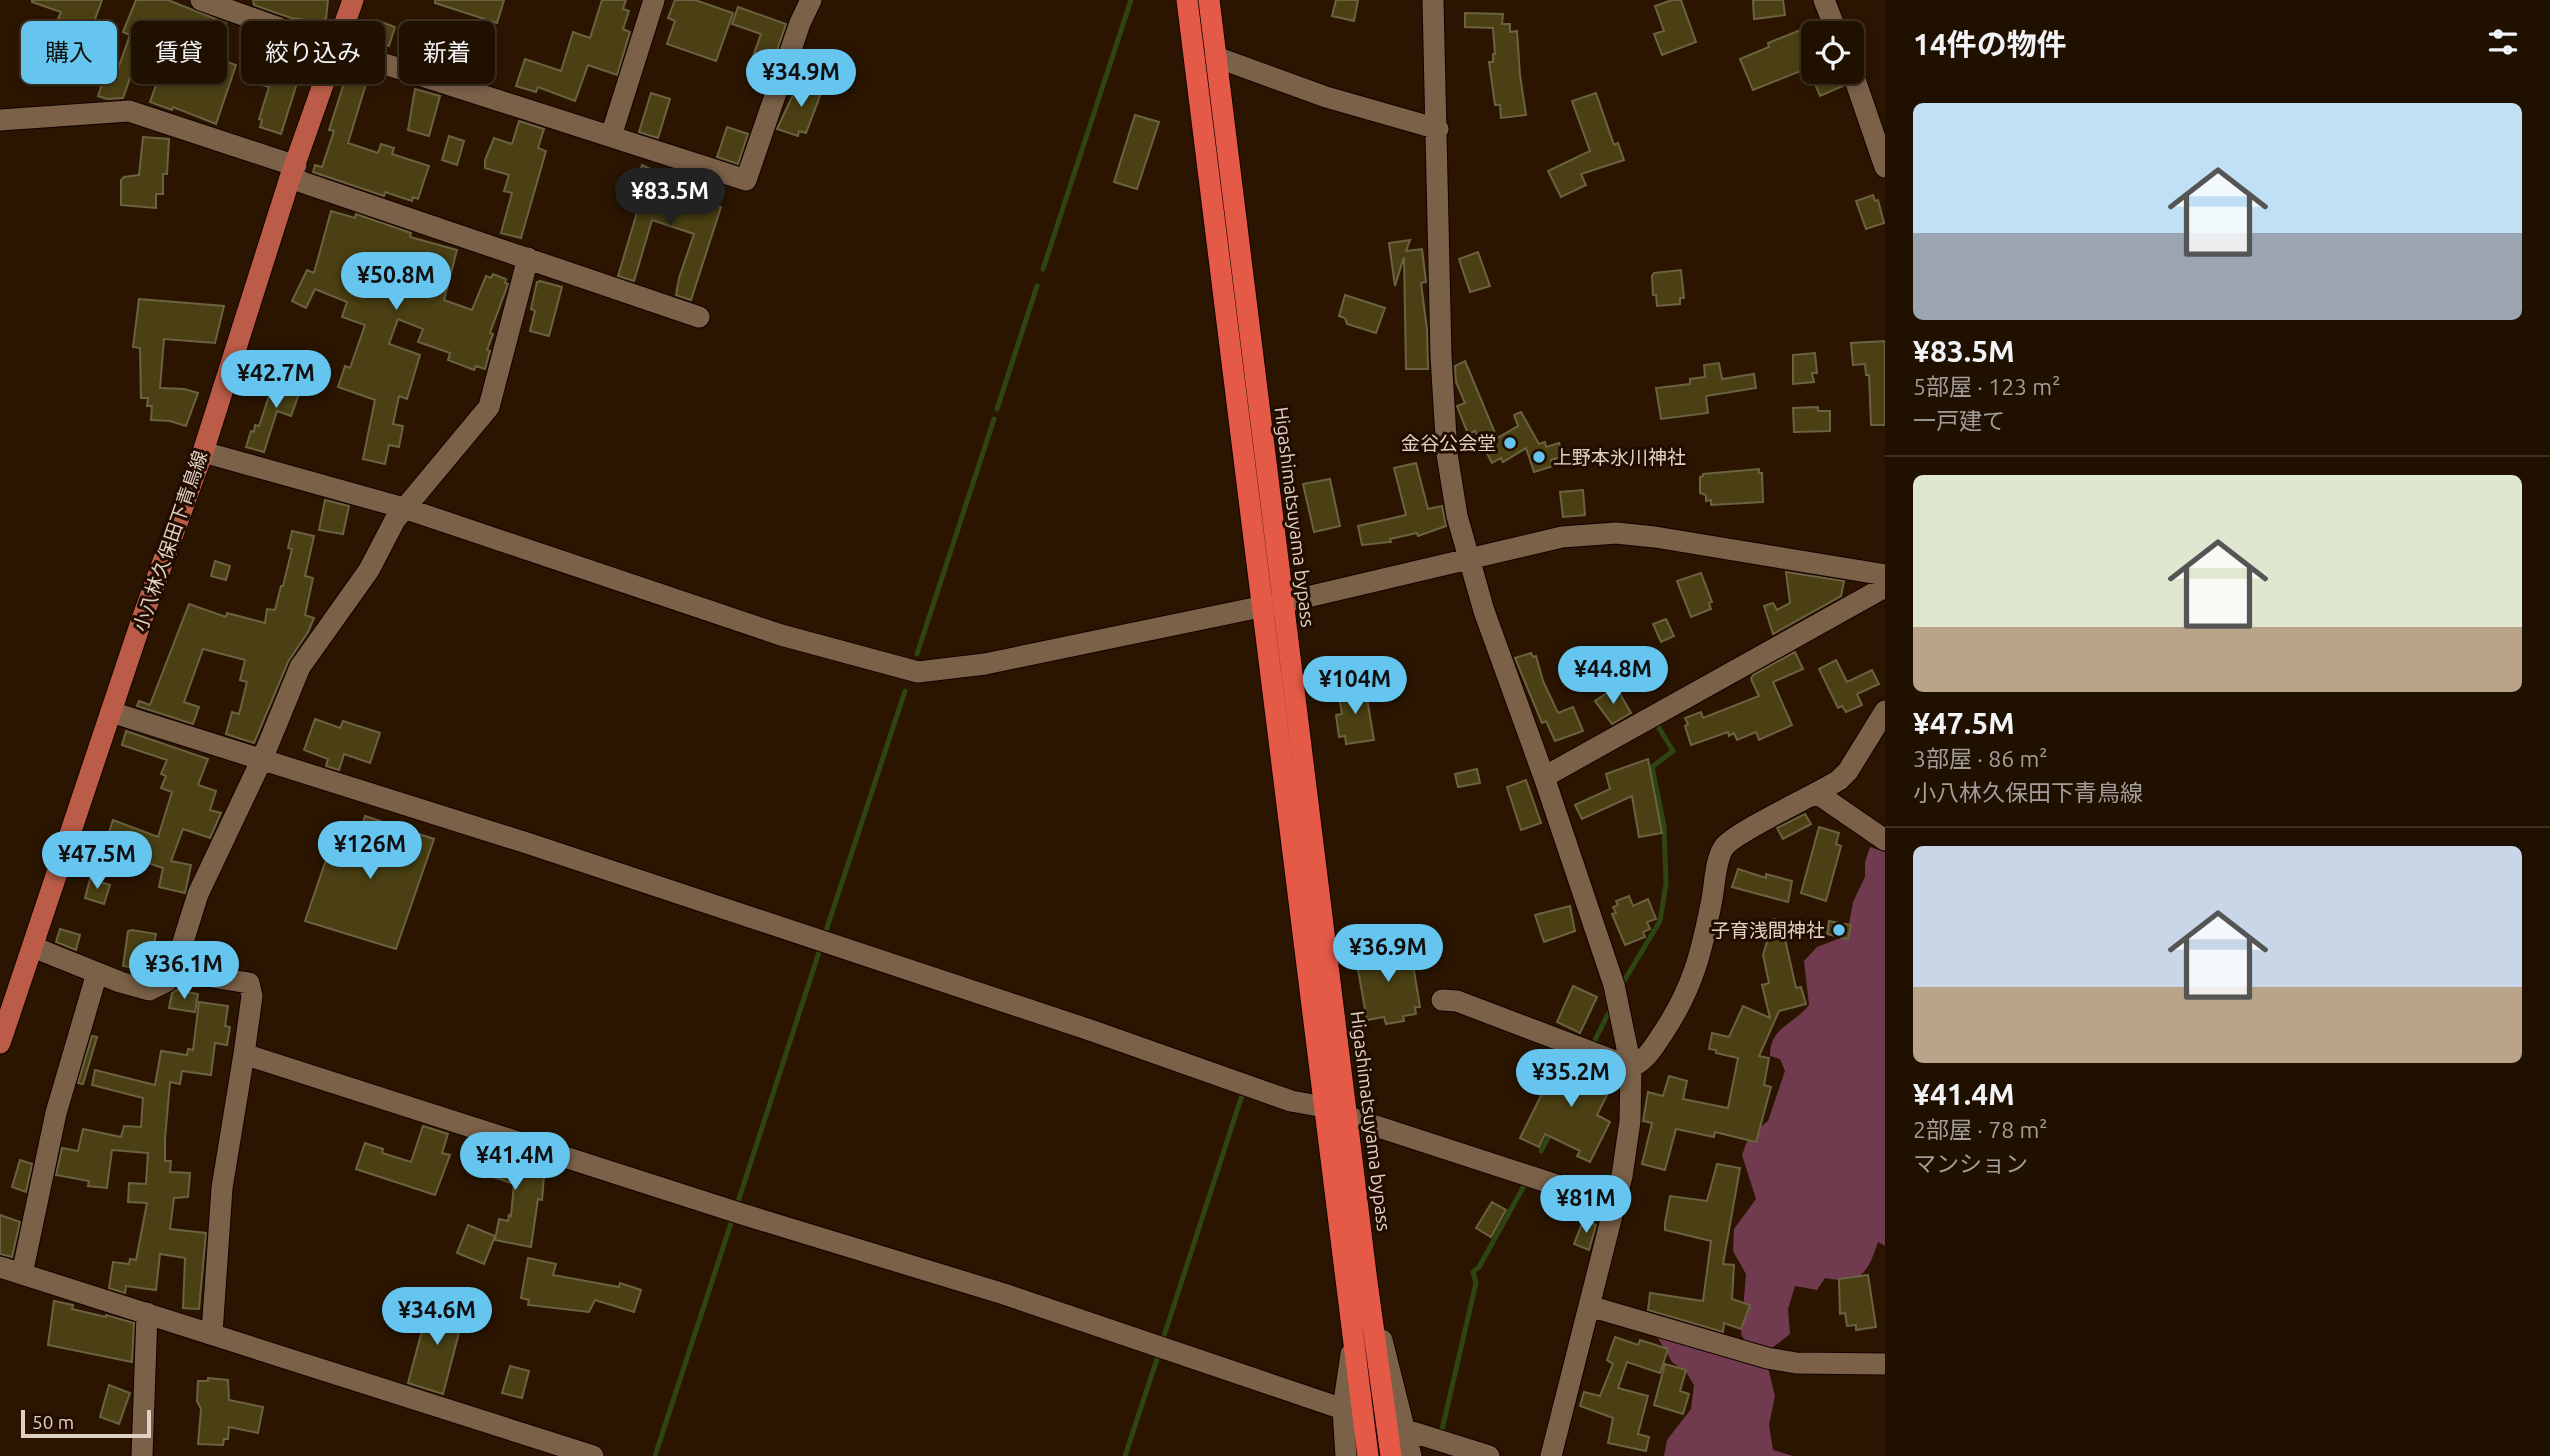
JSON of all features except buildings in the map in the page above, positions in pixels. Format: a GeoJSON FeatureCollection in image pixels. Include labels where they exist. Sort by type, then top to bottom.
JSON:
{"type":"FeatureCollection","features":[{"type":"Feature","properties":{"kind":"highway"},"geometry":{"type":"LineString","coordinates":[[1187,0],[1368,1456]]}},
{"type":"Feature","properties":{"kind":"highway","name":"Higashimatsuyama bypass"},"geometry":{"type":"LineString","coordinates":[[1209,0],[1391,1456]]}},
{"type":"Feature","properties":{"kind":"main road","name":"小八林久保田下青鳥線"},"geometry":{"type":"LineString","coordinates":[[346,21],[353,0]]}},
{"type":"Feature","properties":{"kind":"main road","name":"小八林久保田下青鳥線"},"geometry":{"type":"LineString","coordinates":[[0,1043],[111,712],[203,452],[293,172],[325,84]]}},
{"type":"Feature","properties":{"kind":"street"},"geometry":{"type":"LineString","coordinates":[[201,0],[261,21]]}},
{"type":"Feature","properties":{"kind":"street"},"geometry":{"type":"LineString","coordinates":[[611,136],[654,0]]}},
{"type":"Feature","properties":{"kind":"street"},"geometry":{"type":"LineString","coordinates":[[385,63],[746,180],[800,23],[811,0]]}},
{"type":"Feature","properties":{"kind":"street"},"geometry":{"type":"LineString","coordinates":[[1433,0],[1445,428],[1457,516],[1467,559],[1614,985],[1631,1067],[1626,1151],[1551,1456]]}},
{"type":"Feature","properties":{"kind":"street"},"geometry":{"type":"LineString","coordinates":[[1824,0],[1832,21]]}},
{"type":"Feature","properties":{"kind":"street"},"geometry":{"type":"LineString","coordinates":[[1216,57],[1326,97],[1438,130]]}},
{"type":"Feature","properties":{"kind":"street"},"geometry":{"type":"LineString","coordinates":[[1856,84],[1885,167]]}},
{"type":"Feature","properties":{"kind":"street"},"geometry":{"type":"LineString","coordinates":[[0,120],[129,111],[527,258],[699,317]]}},
{"type":"Feature","properties":{"kind":"street"},"geometry":{"type":"LineString","coordinates":[[33,947],[97,973],[149,990],[167,981],[174,971],[198,894],[263,757],[300,667],[369,570],[395,520],[489,407],[527,258]]}},
{"type":"Feature","properties":{"kind":"street"},"geometry":{"type":"LineString","coordinates":[[203,452],[404,509],[781,635],[918,672],[985,664],[1283,602],[1562,537],[1616,533],[1724,547],[1885,575]]}},
{"type":"Feature","properties":{"kind":"street"},"geometry":{"type":"LineString","coordinates":[[1544,777],[1885,587]]}},
{"type":"Feature","properties":{"kind":"street"},"geometry":{"type":"LineString","coordinates":[[1631,1067],[1648,1055],[1681,1007],[1692,984],[1701,956],[1724,847],[1741,834],[1818,794],[1848,771],[1885,711]]}},
{"type":"Feature","properties":{"kind":"street"},"geometry":{"type":"LineString","coordinates":[[111,712],[263,757],[1077,1025],[1291,1101],[1324,1107]]}},
{"type":"Feature","properties":{"kind":"street"},"geometry":{"type":"LineString","coordinates":[[1818,794],[1885,840]]}},
{"type":"Feature","properties":{"kind":"street"},"geometry":{"type":"LineString","coordinates":[[174,971],[249,983],[252,996],[222,1188],[212,1333]]}},
{"type":"Feature","properties":{"kind":"street"},"geometry":{"type":"LineString","coordinates":[[22,1274],[56,1113],[97,973]]}},
{"type":"Feature","properties":{"kind":"street"},"geometry":{"type":"LineString","coordinates":[[1441,1000],[1457,1001],[1631,1067]]}},
{"type":"Feature","properties":{"kind":"street"},"geometry":{"type":"LineString","coordinates":[[244,1054],[742,1214],[1004,1294],[1343,1409]]}},
{"type":"Feature","properties":{"kind":"street"},"geometry":{"type":"LineString","coordinates":[[1348,1117],[1615,1204]]}},
{"type":"Feature","properties":{"kind":"street"},"geometry":{"type":"LineString","coordinates":[[0,1267],[593,1456]]}},
{"type":"Feature","properties":{"kind":"street"},"geometry":{"type":"LineString","coordinates":[[1590,1306],[1776,1360],[1796,1363],[1885,1364]]}},
{"type":"Feature","properties":{"kind":"street"},"geometry":{"type":"LineString","coordinates":[[1371,1311],[1385,1348],[1411,1456]]}},
{"type":"Feature","properties":{"kind":"street"},"geometry":{"type":"LineString","coordinates":[[142,1456],[147,1313]]}},
{"type":"Feature","properties":{"kind":"street"},"geometry":{"type":"LineString","coordinates":[[1346,1456],[1343,1409],[1353,1344]]}},
{"type":"Feature","properties":{"kind":"street"},"geometry":{"type":"LineString","coordinates":[[1406,1430],[1489,1456]]}},
{"type":"Feature","properties":{"kind":"shaded area"},"geometry":{"type":"Polygon","coordinates":[[[1870,847],[1885,852],[1885,1246],[1878,1242],[1866,1270],[1854,1278],[1825,1278],[1817,1290],[1795,1286],[1788,1309],[1790,1334],[1767,1352],[1747,1345],[1741,1334],[1746,1274],[1733,1251],[1734,1229],[1756,1199],[1742,1155],[1749,1136],[1768,1121],[1785,1071],[1780,1059],[1770,1056],[1774,1039],[1778,1032],[1809,1005],[1804,961],[1817,947],[1843,937],[1849,924],[1853,902],[1865,877],[1865,862],[1870,847]]]}},
{"type":"Feature","properties":{"kind":"shaded area"},"geometry":{"type":"Polygon","coordinates":[[[1661,1334],[1768,1368],[1775,1396],[1769,1425],[1773,1450],[1793,1456],[1664,1456],[1667,1440],[1691,1409],[1694,1385],[1686,1372],[1672,1362],[1658,1338],[1661,1334]]]}},
{"type":"Feature","properties":{"kind":"waterway"},"geometry":{"type":"LineString","coordinates":[[1043,269],[1131,0]]}},
{"type":"Feature","properties":{"kind":"waterway"},"geometry":{"type":"LineString","coordinates":[[997,409],[1037,286]]}},
{"type":"Feature","properties":{"kind":"waterway"},"geometry":{"type":"LineString","coordinates":[[917,654],[994,419]]}},
{"type":"Feature","properties":{"kind":"waterway"},"geometry":{"type":"LineString","coordinates":[[825,934],[905,691]]}},
{"type":"Feature","properties":{"kind":"waterway"},"geometry":{"type":"LineString","coordinates":[[1624,981],[1660,921],[1666,884],[1664,826],[1652,767],[1673,751],[1656,723]]}},
{"type":"Feature","properties":{"kind":"waterway"},"geometry":{"type":"LineString","coordinates":[[736,1208],[819,952]]}},
{"type":"Feature","properties":{"kind":"waterway"},"geometry":{"type":"LineString","coordinates":[[1594,1042],[1608,1014]]}},
{"type":"Feature","properties":{"kind":"waterway"},"geometry":{"type":"LineString","coordinates":[[1162,1342],[1244,1089]]}},
{"type":"Feature","properties":{"kind":"waterway"},"geometry":{"type":"LineString","coordinates":[[1541,1151],[1551,1132]]}},
{"type":"Feature","properties":{"kind":"waterway"},"geometry":{"type":"LineString","coordinates":[[1441,1434],[1476,1283],[1473,1272],[1479,1267],[1525,1184]]}},
{"type":"Feature","properties":{"kind":"waterway"},"geometry":{"type":"LineString","coordinates":[[655,1456],[733,1217]]}},
{"type":"Feature","properties":{"kind":"waterway"},"geometry":{"type":"LineString","coordinates":[[1125,1456],[1159,1353]]}},
{"type":"Feature","properties":{"kind":"place","name":"金谷公会堂"},"geometry":{"type":"Point","coordinates":[1510,443]}},
{"type":"Feature","properties":{"kind":"place","name":"上野本氷川神社"},"geometry":{"type":"Point","coordinates":[1539,457]}},
{"type":"Feature","properties":{"kind":"place","name":"子育浅間神社"},"geometry":{"type":"Point","coordinates":[1839,930]}}]}
